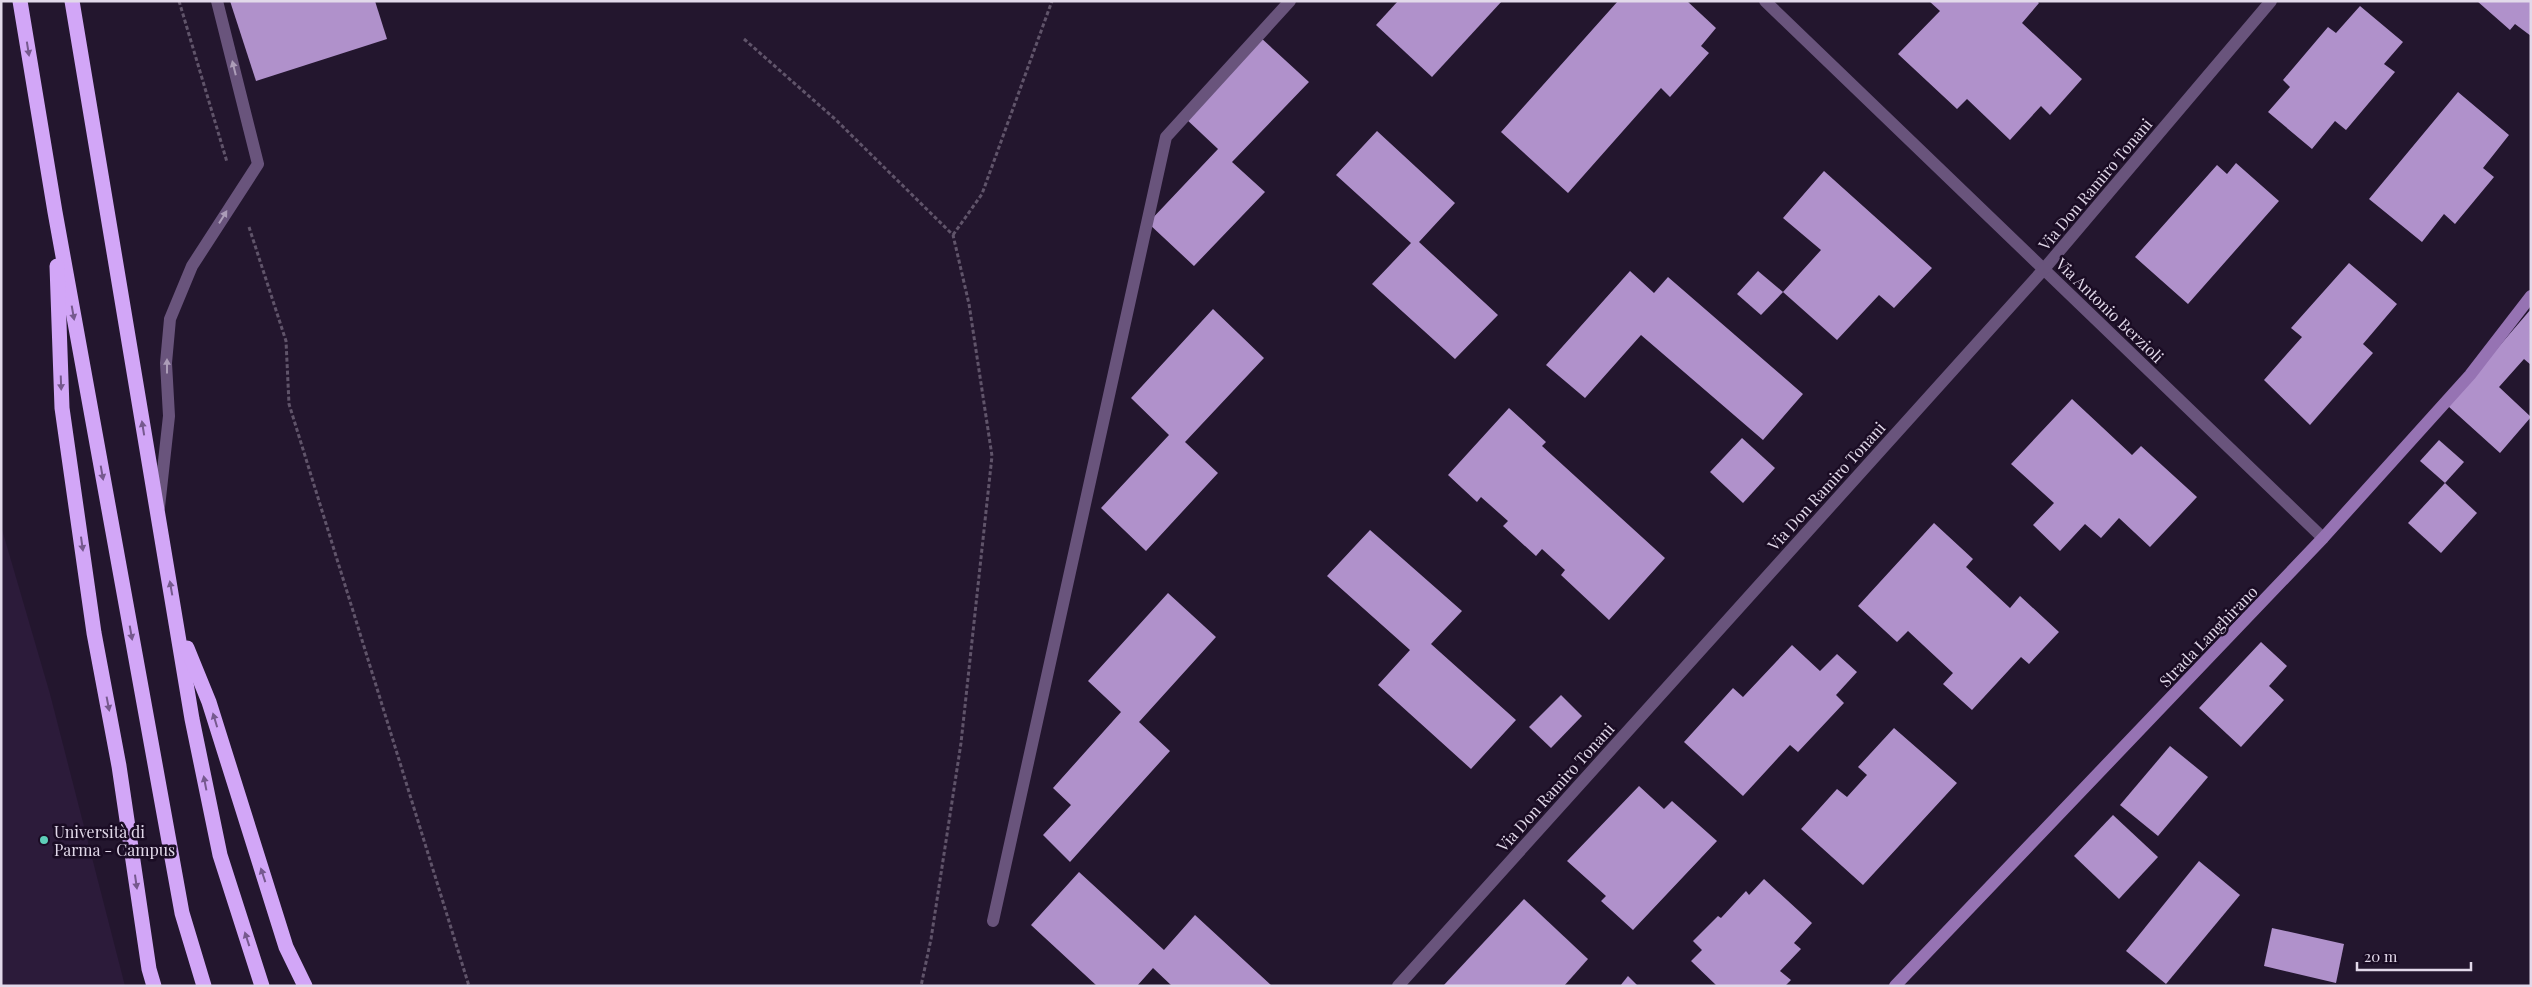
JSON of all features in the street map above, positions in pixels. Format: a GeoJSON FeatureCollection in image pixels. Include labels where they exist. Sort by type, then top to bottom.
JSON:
{"type":"FeatureCollection","features":[{"type":"Feature","properties":{"kind":"highway"},"geometry":{"type":"LineString","coordinates":[[20,1],[55,212],[182,913],[204,986]]}},
{"type":"Feature","properties":{"kind":"highway"},"geometry":{"type":"LineString","coordinates":[[72,1],[192,719],[220,855],[262,986]]}},
{"type":"Feature","properties":{"kind":"highway"},"geometry":{"type":"LineString","coordinates":[[55,212],[62,408],[94,633],[119,766],[149,969],[154,986]]}},
{"type":"Feature","properties":{"kind":"highway"},"geometry":{"type":"LineString","coordinates":[[177,624],[209,702],[286,947],[304,986]]}},
{"type":"Feature","properties":{"kind":"main road","name":"Strada Langhirano"},"geometry":{"type":"LineString","coordinates":[[1894,986],[2323,538],[2470,375],[2531,296]]}},
{"type":"Feature","properties":{"kind":"street"},"geometry":{"type":"LineString","coordinates":[[158,519],[170,416],[166,363],[170,319],[192,266],[258,164],[217,1]]}},
{"type":"Feature","properties":{"kind":"street"},"geometry":{"type":"LineString","coordinates":[[993,921],[1166,137],[1290,1]]}},
{"type":"Feature","properties":{"kind":"street","name":"Via Antonio Berzioli"},"geometry":{"type":"LineString","coordinates":[[1764,1],[2323,538]]}},
{"type":"Feature","properties":{"kind":"street","name":"Via Don Ramiro Tonani"},"geometry":{"type":"LineString","coordinates":[[1398,986],[2044,269],[2271,1]]}},
{"type":"Feature","properties":{"kind":"path"},"geometry":{"type":"LineString","coordinates":[[179,1],[286,341],[290,404],[470,986]]}},
{"type":"Feature","properties":{"kind":"path"},"geometry":{"type":"LineString","coordinates":[[953,235],[982,194],[1052,1]]}},
{"type":"Feature","properties":{"kind":"path"},"geometry":{"type":"LineString","coordinates":[[744,39],[835,120],[953,235],[969,304],[992,456],[961,743],[931,939],[921,986]]}},
{"type":"Feature","properties":{"kind":"shaded area","name":"Università di Parma - Campus"},"geometry":{"type":"Polygon","coordinates":[[[1,526],[50,694],[125,986],[1,986],[1,526]]]}},
{"type":"Feature","properties":{"kind":"building"},"geometry":{"type":"Polygon","coordinates":[[[230,1],[375,1],[387,39],[256,81],[230,1]]]}},
{"type":"Feature","properties":{"kind":"building"},"geometry":{"type":"Polygon","coordinates":[[[1398,1],[1502,1],[1432,77],[1376,25],[1398,1]]]}},
{"type":"Feature","properties":{"kind":"building"},"geometry":{"type":"Polygon","coordinates":[[[1618,1],[1687,1],[1716,28],[1701,46],[1709,53],[1670,97],[1661,88],[1568,193],[1501,132],[1618,1]]]}},
{"type":"Feature","properties":{"kind":"building"},"geometry":{"type":"Polygon","coordinates":[[[1929,1],[2037,1],[2039,3],[2022,23],[2082,79],[2050,115],[2041,106],[2010,140],[1967,99],[1957,109],[1898,54],[1940,11],[1929,1]]]}},
{"type":"Feature","properties":{"kind":"building"},"geometry":{"type":"Polygon","coordinates":[[[2477,1],[2531,1],[2531,36],[2515,24],[2510,30],[2477,1]]]}},
{"type":"Feature","properties":{"kind":"building"},"geometry":{"type":"Polygon","coordinates":[[[2360,6],[2403,42],[2384,64],[2395,72],[2346,130],[2335,121],[2312,149],[2268,112],[2290,87],[2283,80],[2328,27],[2336,33],[2360,6]]]}},
{"type":"Feature","properties":{"kind":"building"},"geometry":{"type":"Polygon","coordinates":[[[1260,37],[1309,82],[1232,162],[1265,192],[1194,266],[1148,223],[1218,149],[1184,117],[1260,37]]]}},
{"type":"Feature","properties":{"kind":"building"},"geometry":{"type":"Polygon","coordinates":[[[2458,92],[2509,135],[2483,168],[2494,177],[2455,224],[2444,214],[2422,242],[2369,199],[2458,92]]]}},
{"type":"Feature","properties":{"kind":"building"},"geometry":{"type":"Polygon","coordinates":[[[1377,131],[1455,203],[1419,242],[1498,315],[1455,359],[1372,284],[1411,243],[1336,175],[1377,131]]]}},
{"type":"Feature","properties":{"kind":"building"},"geometry":{"type":"Polygon","coordinates":[[[2236,163],[2279,201],[2188,304],[2135,257],[2217,165],[2227,174],[2236,163]]]}},
{"type":"Feature","properties":{"kind":"building"},"geometry":{"type":"Polygon","coordinates":[[[1824,171],[1932,268],[1894,308],[1879,295],[1837,340],[1783,292],[1821,250],[1783,218],[1824,171]]]}},
{"type":"Feature","properties":{"kind":"building"},"geometry":{"type":"Polygon","coordinates":[[[2349,263],[2397,304],[2363,344],[2373,353],[2310,425],[2264,380],[2302,337],[2291,328],[2349,263]]]}},
{"type":"Feature","properties":{"kind":"building"},"geometry":{"type":"Polygon","coordinates":[[[1630,271],[1654,293],[1668,277],[1803,394],[1763,440],[1641,335],[1585,398],[1546,365],[1630,271]]]}},
{"type":"Feature","properties":{"kind":"building"},"geometry":{"type":"Polygon","coordinates":[[[1758,271],[1783,292],[1761,315],[1737,294],[1758,271]]]}},
{"type":"Feature","properties":{"kind":"building"},"geometry":{"type":"Polygon","coordinates":[[[1213,309],[1264,358],[1185,442],[1218,473],[1146,551],[1101,508],[1169,435],[1131,398],[1213,309]]]}},
{"type":"Feature","properties":{"kind":"building"},"geometry":{"type":"Polygon","coordinates":[[[2531,309],[2531,365],[2524,359],[2499,387],[2531,417],[2500,453],[2448,406],[2531,309]]]}},
{"type":"Feature","properties":{"kind":"building"},"geometry":{"type":"Polygon","coordinates":[[[2072,399],[2132,455],[2141,446],[2197,497],[2150,547],[2119,518],[2101,538],[2085,524],[2060,551],[2033,525],[2054,503],[2011,464],[2072,399]]]}},
{"type":"Feature","properties":{"kind":"building"},"geometry":{"type":"Polygon","coordinates":[[[1509,408],[1546,442],[1542,446],[1665,558],[1609,620],[1561,575],[1565,570],[1542,549],[1536,556],[1503,526],[1508,521],[1481,497],[1477,502],[1448,475],[1509,408]]]}},
{"type":"Feature","properties":{"kind":"building"},"geometry":{"type":"Polygon","coordinates":[[[1742,438],[1775,468],[1743,503],[1710,472],[1742,438]]]}},
{"type":"Feature","properties":{"kind":"building"},"geometry":{"type":"Polygon","coordinates":[[[2439,440],[2464,462],[2445,483],[2420,461],[2439,440]]]}},
{"type":"Feature","properties":{"kind":"building"},"geometry":{"type":"Polygon","coordinates":[[[2445,483],[2477,513],[2441,553],[2408,523],[2445,483]]]}},
{"type":"Feature","properties":{"kind":"building"},"geometry":{"type":"Polygon","coordinates":[[[1934,523],[1973,559],[1966,567],[2010,608],[2020,596],[2059,632],[2029,664],[2021,657],[1972,710],[1943,684],[1953,673],[1908,631],[1897,642],[1858,606],[1934,523]]]}},
{"type":"Feature","properties":{"kind":"building"},"geometry":{"type":"Polygon","coordinates":[[[1370,530],[1462,611],[1431,644],[1516,720],[1471,769],[1378,685],[1410,650],[1327,576],[1370,530]]]}},
{"type":"Feature","properties":{"kind":"building"},"geometry":{"type":"Polygon","coordinates":[[[1168,593],[1216,637],[1139,722],[1170,751],[1070,862],[1043,835],[1071,805],[1053,788],[1121,712],[1088,681],[1168,593]]]}},
{"type":"Feature","properties":{"kind":"building"},"geometry":{"type":"Polygon","coordinates":[[[2261,642],[2287,666],[2269,686],[2284,700],[2241,747],[2199,708],[2261,642]]]}},
{"type":"Feature","properties":{"kind":"building"},"geometry":{"type":"Polygon","coordinates":[[[1792,645],[1820,671],[1837,654],[1857,672],[1836,695],[1844,703],[1798,752],[1790,745],[1743,796],[1684,742],[1733,688],[1743,697],[1792,645]]]}},
{"type":"Feature","properties":{"kind":"building"},"geometry":{"type":"Polygon","coordinates":[[[1561,695],[1582,716],[1551,748],[1529,727],[1561,695]]]}},
{"type":"Feature","properties":{"kind":"building"},"geometry":{"type":"Polygon","coordinates":[[[1894,728],[1957,783],[1863,885],[1801,829],[1837,789],[1847,797],[1867,775],[1858,767],[1894,728]]]}},
{"type":"Feature","properties":{"kind":"building"},"geometry":{"type":"Polygon","coordinates":[[[2170,746],[2208,777],[2158,836],[2120,805],[2170,746]]]}},
{"type":"Feature","properties":{"kind":"building"},"geometry":{"type":"Polygon","coordinates":[[[1639,786],[1664,809],[1672,801],[1717,841],[1633,930],[1601,901],[1606,896],[1567,861],[1639,786]]]}},
{"type":"Feature","properties":{"kind":"building"},"geometry":{"type":"Polygon","coordinates":[[[2113,815],[2158,857],[2119,899],[2074,856],[2113,815]]]}},
{"type":"Feature","properties":{"kind":"building"},"geometry":{"type":"Polygon","coordinates":[[[2199,861],[2240,895],[2166,984],[2126,951],[2199,861]]]}},
{"type":"Feature","properties":{"kind":"building"},"geometry":{"type":"Polygon","coordinates":[[[1079,872],[1164,950],[1195,915],[1272,986],[1172,986],[1153,968],[1137,986],[1097,986],[1031,925],[1079,872]]]}},
{"type":"Feature","properties":{"kind":"building"},"geometry":{"type":"Polygon","coordinates":[[[1764,879],[1812,923],[1794,943],[1801,949],[1780,971],[1791,980],[1785,986],[1717,986],[1691,961],[1702,950],[1693,941],[1718,916],[1721,918],[1746,891],[1749,895],[1764,879]]]}},
{"type":"Feature","properties":{"kind":"building"},"geometry":{"type":"Polygon","coordinates":[[[1524,899],[1588,959],[1564,986],[1443,986],[1524,899]]]}},
{"type":"Feature","properties":{"kind":"building"},"geometry":{"type":"Polygon","coordinates":[[[2272,928],[2344,944],[2336,983],[2264,966],[2272,928]]]}},
{"type":"Feature","properties":{"kind":"building"},"geometry":{"type":"Polygon","coordinates":[[[1628,976],[1638,986],[1620,986],[1628,976]]]}},
{"type":"Feature","properties":{"kind":"place","name":"Università di Parma - Campus"},"geometry":{"type":"Point","coordinates":[44,840]}}]}
